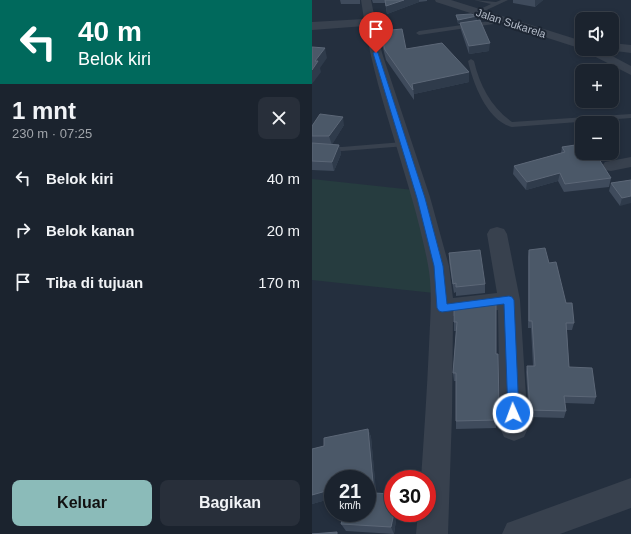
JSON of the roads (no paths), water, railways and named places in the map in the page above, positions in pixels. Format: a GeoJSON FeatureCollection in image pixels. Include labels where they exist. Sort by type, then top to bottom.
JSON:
{"type":"FeatureCollection","features":[{"type":"Feature","properties":{"kind":"street"},"geometry":{"type":"LineString","coordinates":[[366,0],[376,53],[421,198],[439,266],[442,308],[439,414],[432,534]]}},
{"type":"Feature","properties":{"kind":"street","name":"Jalan Sukarela"},"geometry":{"type":"LineString","coordinates":[[440,0],[575,43]]}},
{"type":"Feature","properties":{"kind":"street"},"geometry":{"type":"LineString","coordinates":[[312,26],[370,22]]}},
{"type":"Feature","properties":{"kind":"street"},"geometry":{"type":"LineString","coordinates":[[619,48],[631,49]]}},
{"type":"Feature","properties":{"kind":"street"},"geometry":{"type":"LineString","coordinates":[[603,56],[631,71]]}},
{"type":"Feature","properties":{"kind":"street"},"geometry":{"type":"LineString","coordinates":[[611,166],[631,162]]}},
{"type":"Feature","properties":{"kind":"street"},"geometry":{"type":"LineString","coordinates":[[497,234],[509,300],[514,428]]}},
{"type":"Feature","properties":{"kind":"street"},"geometry":{"type":"LineString","coordinates":[[442,308],[509,300]]}},
{"type":"Feature","properties":{"kind":"street"},"geometry":{"type":"LineString","coordinates":[[518,534],[631,493]]}},
{"type":"Feature","properties":{"kind":"lane"},"geometry":{"type":"LineString","coordinates":[[477,0],[497,4]]}},
{"type":"Feature","properties":{"kind":"lane"},"geometry":{"type":"LineString","coordinates":[[478,12],[505,0]]}},
{"type":"Feature","properties":{"kind":"lane"},"geometry":{"type":"LineString","coordinates":[[419,33],[505,21]]}},
{"type":"Feature","properties":{"kind":"lane"},"geometry":{"type":"LineString","coordinates":[[470,61],[479,87],[489,103],[509,124],[553,123],[631,116]]}},
{"type":"Feature","properties":{"kind":"lane"},"geometry":{"type":"LineString","coordinates":[[312,148],[342,149],[403,144]]}}]}
